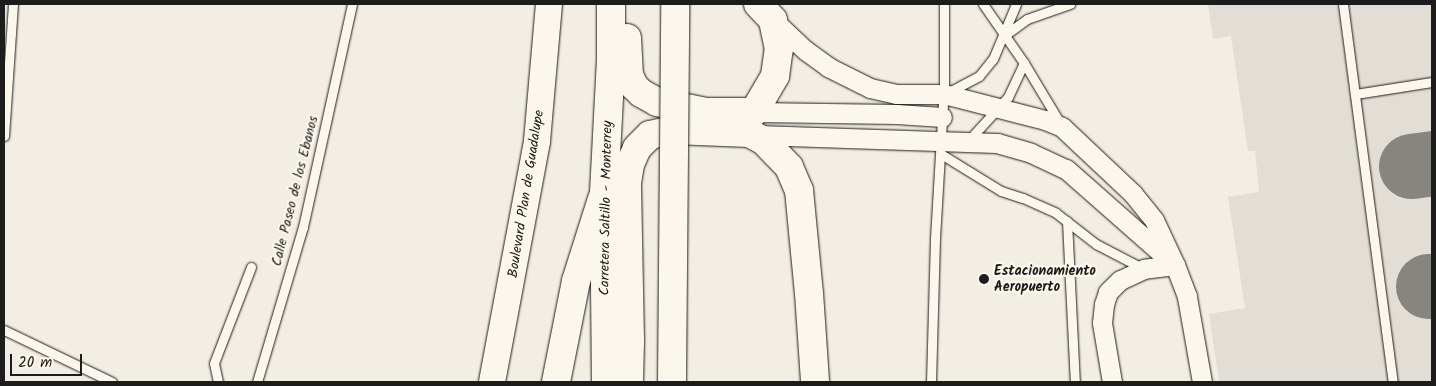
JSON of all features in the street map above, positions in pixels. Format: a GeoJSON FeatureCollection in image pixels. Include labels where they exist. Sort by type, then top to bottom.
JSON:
{"type":"FeatureCollection","features":[{"type":"Feature","properties":{"kind":"main road","name":"Carretera Saltillo - Monterrey"},"geometry":{"type":"LineString","coordinates":[[606,382],[604,193],[611,58],[611,4]]}},
{"type":"Feature","properties":{"kind":"main road"},"geometry":{"type":"LineString","coordinates":[[627,4],[627,60],[629,75],[641,92],[657,102],[756,124],[789,167],[799,190],[810,293],[815,382]]}},
{"type":"Feature","properties":{"kind":"main road"},"geometry":{"type":"LineString","coordinates":[[672,382],[675,4]]}},
{"type":"Feature","properties":{"kind":"main road"},"geometry":{"type":"LineString","coordinates":[[629,382],[627,183],[630,164],[636,148],[650,135],[661,131],[749,133],[756,124],[778,64],[779,49],[766,12]]}},
{"type":"Feature","properties":{"kind":"main road"},"geometry":{"type":"LineString","coordinates":[[556,382],[576,281],[604,193]]}},
{"type":"Feature","properties":{"kind":"street","name":"Boulevard Plan de Guadalupe"},"geometry":{"type":"LineString","coordinates":[[492,382],[537,140],[549,4]]}},
{"type":"Feature","properties":{"kind":"street"},"geometry":{"type":"LineString","coordinates":[[766,12],[805,50],[828,67],[870,88],[896,94],[944,94],[998,110],[1044,120],[1062,127],[1133,194],[1154,220],[1175,265],[1187,297],[1202,382]]}},
{"type":"Feature","properties":{"kind":"street"},"geometry":{"type":"LineString","coordinates":[[756,124],[897,114],[942,117]]}},
{"type":"Feature","properties":{"kind":"street"},"geometry":{"type":"LineString","coordinates":[[756,124],[941,148],[966,144],[997,144],[1031,153],[1066,169],[1175,265]]}},
{"type":"Feature","properties":{"kind":"street"},"geometry":{"type":"LineString","coordinates":[[1112,382],[1102,323],[1104,304],[1108,292],[1120,280],[1144,269],[1175,265]]}},
{"type":"Feature","properties":{"kind":"lane"},"geometry":{"type":"LineString","coordinates":[[4,136],[13,4]]}},
{"type":"Feature","properties":{"kind":"lane","name":"Calle Paseo de los Ebanos"},"geometry":{"type":"LineString","coordinates":[[257,382],[303,227],[352,4]]}},
{"type":"Feature","properties":{"kind":"lane"},"geometry":{"type":"LineString","coordinates":[[931,382],[935,238],[944,94],[944,4]]}},
{"type":"Feature","properties":{"kind":"lane"},"geometry":{"type":"LineString","coordinates":[[983,4],[1024,63],[1062,127]]}},
{"type":"Feature","properties":{"kind":"lane"},"geometry":{"type":"LineString","coordinates":[[944,94],[979,76],[993,60],[1005,35],[1016,4]]}},
{"type":"Feature","properties":{"kind":"lane"},"geometry":{"type":"LineString","coordinates":[[1005,35],[1027,19],[1070,4]]}},
{"type":"Feature","properties":{"kind":"lane"},"geometry":{"type":"LineString","coordinates":[[1342,4],[1393,382]]}},
{"type":"Feature","properties":{"kind":"lane"},"geometry":{"type":"LineString","coordinates":[[966,144],[1008,97],[1024,63]]}},
{"type":"Feature","properties":{"kind":"lane"},"geometry":{"type":"LineString","coordinates":[[1354,94],[1432,82]]}},
{"type":"Feature","properties":{"kind":"lane"},"geometry":{"type":"LineString","coordinates":[[941,148],[1001,191],[1039,204],[1067,221],[1096,244],[1144,269]]}},
{"type":"Feature","properties":{"kind":"lane"},"geometry":{"type":"LineString","coordinates":[[1067,221],[1075,382]]}},
{"type":"Feature","properties":{"kind":"lane"},"geometry":{"type":"LineString","coordinates":[[218,382],[214,363],[251,267]]}},
{"type":"Feature","properties":{"kind":"lane"},"geometry":{"type":"LineString","coordinates":[[4,330],[112,382]]}},
{"type":"Feature","properties":{"kind":"shaded area"},"geometry":{"type":"Polygon","coordinates":[[[1208,4],[1432,4],[1432,382],[1219,382],[1209,314],[1245,308],[1228,197],[1259,192],[1255,151],[1248,151],[1231,36],[1213,39],[1208,4]]]}},
{"type":"Feature","properties":{"kind":"taxiway"},"geometry":{"type":"LineString","coordinates":[[1411,166],[1432,163]]}},
{"type":"Feature","properties":{"kind":"place","name":"Estacionamiento Aeropuerto"},"geometry":{"type":"Point","coordinates":[984,279]}}]}
